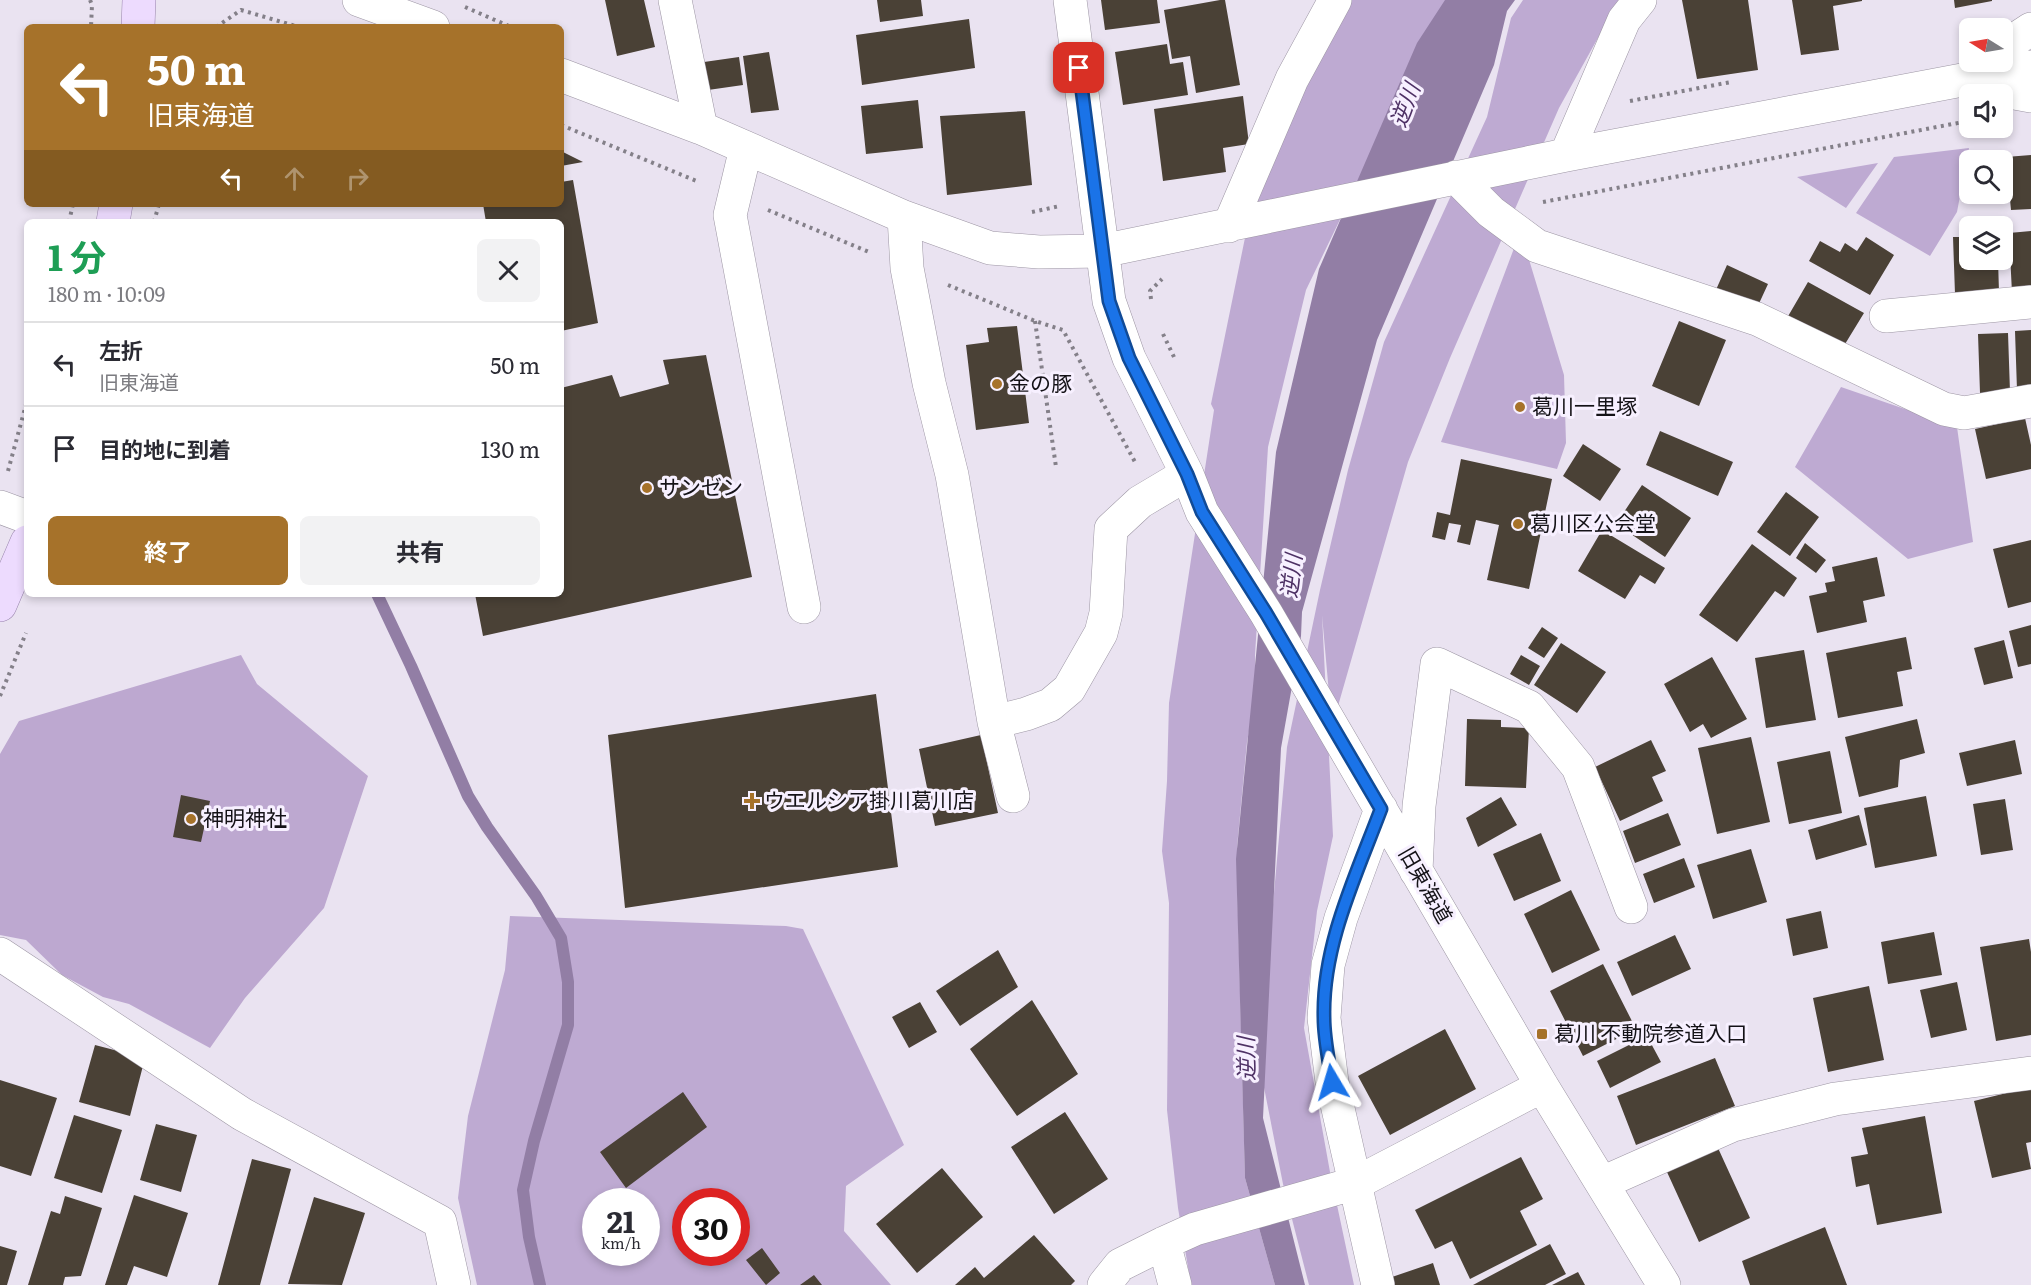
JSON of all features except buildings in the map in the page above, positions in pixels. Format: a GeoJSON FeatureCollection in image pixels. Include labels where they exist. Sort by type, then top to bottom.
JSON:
{"type":"FeatureCollection","features":[{"type":"Feature","properties":{"kind":"main road"},"geometry":{"type":"LineString","coordinates":[[138,24],[139,0]]}},
{"type":"Feature","properties":{"kind":"main road"},"geometry":{"type":"LineString","coordinates":[[0,605],[24,549]]}},
{"type":"Feature","properties":{"kind":"street"},"geometry":{"type":"LineString","coordinates":[[359,0],[426,24]]}},
{"type":"Feature","properties":{"kind":"street"},"geometry":{"type":"LineString","coordinates":[[675,0],[701,128]]}},
{"type":"Feature","properties":{"kind":"street","name":"旧東海道"},"geometry":{"type":"LineString","coordinates":[[1070,0],[1109,301],[1129,358],[1187,474],[1202,512],[1266,613],[1542,1086],[1664,1285]]}},
{"type":"Feature","properties":{"kind":"street"},"geometry":{"type":"LineString","coordinates":[[1229,226],[1292,79],[1335,0]]}},
{"type":"Feature","properties":{"kind":"street"},"geometry":{"type":"LineString","coordinates":[[1566,155],[1624,20],[1640,0]]}},
{"type":"Feature","properties":{"kind":"street"},"geometry":{"type":"LineString","coordinates":[[2013,41],[2031,29]]}},
{"type":"Feature","properties":{"kind":"street"},"geometry":{"type":"LineString","coordinates":[[564,76],[701,128],[904,216],[990,248],[1039,252],[1102,251],[1566,155],[2031,67]]}},
{"type":"Feature","properties":{"kind":"street"},"geometry":{"type":"LineString","coordinates":[[1953,82],[1968,72]]}},
{"type":"Feature","properties":{"kind":"street"},"geometry":{"type":"LineString","coordinates":[[1953,82],[2031,96]]}},
{"type":"Feature","properties":{"kind":"street"},"geometry":{"type":"LineString","coordinates":[[747,148],[730,215],[804,608]]}},
{"type":"Feature","properties":{"kind":"street"},"geometry":{"type":"LineString","coordinates":[[1456,177],[1491,212],[1537,246],[1757,319],[1944,409],[1964,413],[2031,401]]}},
{"type":"Feature","properties":{"kind":"street"},"geometry":{"type":"LineString","coordinates":[[904,216],[907,268],[929,382],[952,476],[994,722],[1013,796]]}},
{"type":"Feature","properties":{"kind":"street"},"geometry":{"type":"LineString","coordinates":[[1886,316],[2031,302]]}},
{"type":"Feature","properties":{"kind":"street"},"geometry":{"type":"LineString","coordinates":[[994,722],[1050,705],[1068,689],[1101,633],[1106,613],[1111,528],[1131,509],[1152,494],[1187,474]]}},
{"type":"Feature","properties":{"kind":"street"},"geometry":{"type":"LineString","coordinates":[[3,493],[24,514]]}},
{"type":"Feature","properties":{"kind":"street"},"geometry":{"type":"LineString","coordinates":[[1416,871],[1419,806],[1437,664],[1529,707],[1578,767],[1631,907]]}},
{"type":"Feature","properties":{"kind":"street"},"geometry":{"type":"LineString","coordinates":[[1378,1285],[1344,1187],[1324,1018],[1328,965],[1341,918],[1381,809]]}},
{"type":"Feature","properties":{"kind":"street"},"geometry":{"type":"LineString","coordinates":[[0,954],[242,1114],[440,1222],[454,1285]]}},
{"type":"Feature","properties":{"kind":"street"},"geometry":{"type":"LineString","coordinates":[[1602,1183],[1733,1125],[1835,1099],[2031,1073]]}},
{"type":"Feature","properties":{"kind":"street"},"geometry":{"type":"LineString","coordinates":[[1104,1285],[1119,1265],[1164,1243],[1195,1229],[1344,1187],[1542,1086]]}},
{"type":"Feature","properties":{"kind":"street"},"geometry":{"type":"LineString","coordinates":[[1164,1243],[1175,1285]]}},
{"type":"Feature","properties":{"kind":"path"},"geometry":{"type":"LineString","coordinates":[[90,0],[91,24]]}},
{"type":"Feature","properties":{"kind":"path"},"geometry":{"type":"LineString","coordinates":[[459,4],[504,24]]}},
{"type":"Feature","properties":{"kind":"path"},"geometry":{"type":"LineString","coordinates":[[220,24],[241,10],[288,24]]}},
{"type":"Feature","properties":{"kind":"path"},"geometry":{"type":"LineString","coordinates":[[1577,195],[1959,123]]}},
{"type":"Feature","properties":{"kind":"path"},"geometry":{"type":"LineString","coordinates":[[564,126],[734,196]]}},
{"type":"Feature","properties":{"kind":"path"},"geometry":{"type":"LineString","coordinates":[[1035,321],[1056,467]]}},
{"type":"Feature","properties":{"kind":"path"},"geometry":{"type":"LineString","coordinates":[[1063,330],[1152,494]]}},
{"type":"Feature","properties":{"kind":"path"},"geometry":{"type":"LineString","coordinates":[[3,493],[24,412]]}},
{"type":"Feature","properties":{"kind":"path"},"geometry":{"type":"LineString","coordinates":[[0,696],[29,625]]}},
{"type":"Feature","properties":{"kind":"shaded area"},"geometry":{"type":"Polygon","coordinates":[[[1335,0],[1446,0],[1306,290],[1268,447],[1255,655],[1255,698],[1247,742],[1237,847],[1237,879],[1245,1178],[1275,1285],[1191,1285],[1178,1208],[1167,1110],[1169,903],[1162,851],[1169,703],[1214,410],[1211,404],[1264,145],[1335,0]]]}},
{"type":"Feature","properties":{"kind":"shaded area"},"geometry":{"type":"Polygon","coordinates":[[[1523,0],[1619,0],[1559,108],[1450,358],[1408,462],[1332,727],[1322,615],[1333,836],[1317,911],[1304,1028],[1330,1172],[1354,1285],[1309,1285],[1283,1184],[1259,1062],[1287,747],[1348,470],[1384,342],[1487,117],[1511,18],[1523,0]]]}},
{"type":"Feature","properties":{"kind":"shaded area"},"geometry":{"type":"Polygon","coordinates":[[[1969,148],[1969,150],[1959,150],[1957,212],[1930,256],[1856,213],[1894,157],[1969,148]]]}},
{"type":"Feature","properties":{"kind":"shaded area"},"geometry":{"type":"Polygon","coordinates":[[[1878,163],[1846,208],[1797,177],[1878,163]]]}},
{"type":"Feature","properties":{"kind":"shaded area"},"geometry":{"type":"Polygon","coordinates":[[[1516,243],[1527,253],[1564,375],[1566,443],[1557,469],[1441,442],[1516,243]]]}},
{"type":"Feature","properties":{"kind":"shaded area"},"geometry":{"type":"Polygon","coordinates":[[[1841,387],[1957,427],[1973,542],[1908,559],[1795,467],[1841,387]]]}},
{"type":"Feature","properties":{"kind":"shaded area"},"geometry":{"type":"Polygon","coordinates":[[[241,655],[257,684],[368,776],[324,908],[245,998],[210,1048],[129,1004],[103,997],[62,975],[26,940],[0,935],[0,754],[19,721],[241,655]]]}},
{"type":"Feature","properties":{"kind":"shaded area"},"geometry":{"type":"Polygon","coordinates":[[[510,916],[786,926],[803,929],[904,1145],[846,1186],[844,1231],[891,1285],[477,1285],[458,1198],[468,1116],[505,970],[510,916]]]}},
{"type":"Feature","properties":{"kind":"water","name":"逆川"},"geometry":{"type":"Polygon","coordinates":[[[1445,0],[1515,0],[1507,11],[1494,65],[1377,340],[1302,612],[1301,636],[1281,748],[1263,1118],[1305,1285],[1275,1285],[1245,1178],[1236,859],[1276,452],[1319,269],[1417,43],[1445,0]]]}},
{"type":"Feature","properties":{"kind":"waterway"},"geometry":{"type":"LineString","coordinates":[[378,597],[468,796],[536,896],[561,938],[568,982],[568,1025],[534,1141],[523,1190],[529,1237],[540,1285]]}},
{"type":"Feature","properties":{"kind":"place","name":"金の豚"},"geometry":{"type":"Point","coordinates":[997,384]}},
{"type":"Feature","properties":{"kind":"place","name":"葛川一里塚"},"geometry":{"type":"Point","coordinates":[1520,407]}},
{"type":"Feature","properties":{"kind":"place","name":"サンゼン"},"geometry":{"type":"Point","coordinates":[647,488]}},
{"type":"Feature","properties":{"kind":"place","name":"葛川区公会堂"},"geometry":{"type":"Point","coordinates":[1518,524]}},
{"type":"Feature","properties":{"kind":"place","name":"ウエルシア掛川葛川店"},"geometry":{"type":"Point","coordinates":[752,801]}},
{"type":"Feature","properties":{"kind":"place","name":"神明神社"},"geometry":{"type":"Point","coordinates":[191,819]}},
{"type":"Feature","properties":{"kind":"place","name":"葛川 不動院参道入口"},"geometry":{"type":"Point","coordinates":[1542,1034]}},
{"type":"Feature","properties":{"kind":"route"},"geometry":{"type":"LineString","coordinates":[[1079,68],[1109,301],[1129,358],[1187,474],[1202,512],[1266,613],[1381,809],[1341,918],[1328,965],[1324,1018],[1332,1082]]}}]}
